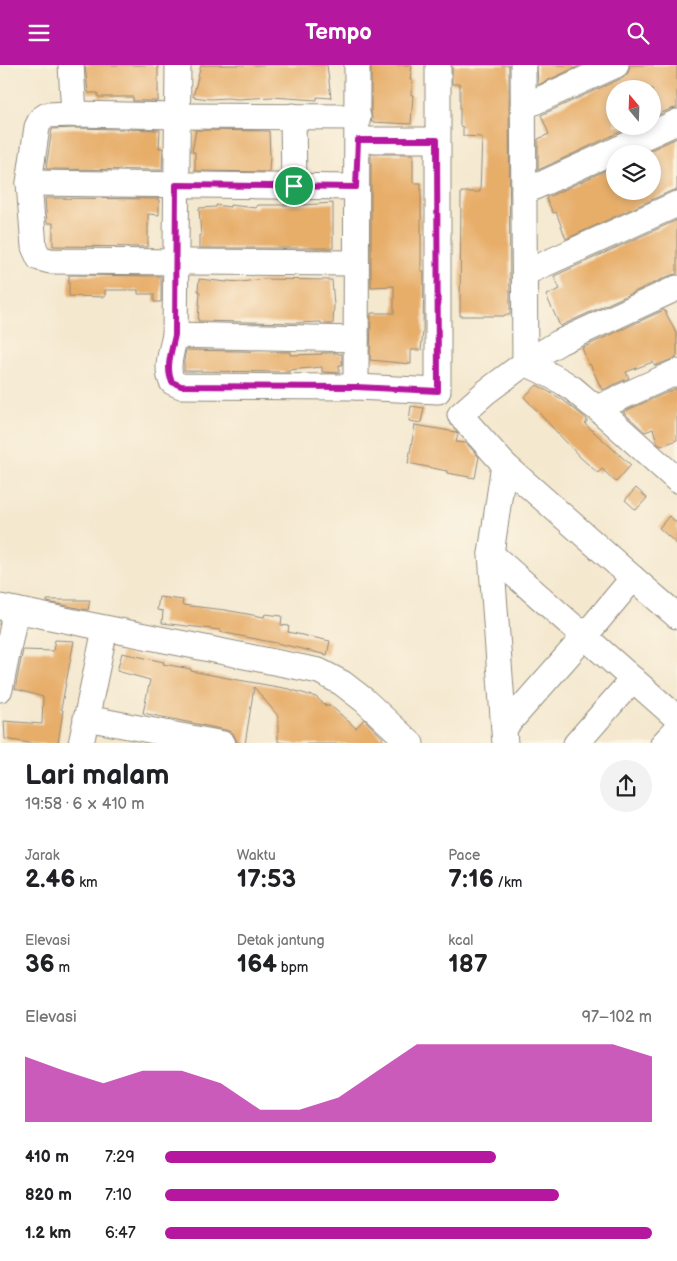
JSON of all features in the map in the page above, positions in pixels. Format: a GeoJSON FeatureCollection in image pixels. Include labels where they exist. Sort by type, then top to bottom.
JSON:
{"type":"FeatureCollection","features":[{"type":"Feature","properties":{"kind":"street"},"geometry":{"type":"LineString","coordinates":[[70,65],[74,114]]}},
{"type":"Feature","properties":{"kind":"street"},"geometry":{"type":"LineString","coordinates":[[178,65],[175,335],[169,372],[172,382],[181,386],[356,387],[438,391]]}},
{"type":"Feature","properties":{"kind":"street"},"geometry":{"type":"LineString","coordinates":[[356,387],[357,65]]}},
{"type":"Feature","properties":{"kind":"street"},"geometry":{"type":"LineString","coordinates":[[438,65],[438,391],[504,463],[677,616]]}},
{"type":"Feature","properties":{"kind":"street"},"geometry":{"type":"LineString","coordinates":[[523,65],[525,363]]}},
{"type":"Feature","properties":{"kind":"street"},"geometry":{"type":"LineString","coordinates":[[523,107],[616,65]]}},
{"type":"Feature","properties":{"kind":"street"},"geometry":{"type":"LineString","coordinates":[[356,263],[50,261],[39,258],[34,247],[29,183],[37,127],[40,119],[47,115],[74,114],[293,116],[358,129],[437,140]]}},
{"type":"Feature","properties":{"kind":"street"},"geometry":{"type":"LineString","coordinates":[[293,116],[294,186]]}},
{"type":"Feature","properties":{"kind":"street"},"geometry":{"type":"LineString","coordinates":[[524,192],[677,123]]}},
{"type":"Feature","properties":{"kind":"street"},"geometry":{"type":"LineString","coordinates":[[29,183],[356,187]]}},
{"type":"Feature","properties":{"kind":"street"},"geometry":{"type":"LineString","coordinates":[[525,273],[677,204]]}},
{"type":"Feature","properties":{"kind":"street"},"geometry":{"type":"LineString","coordinates":[[460,415],[486,391],[525,363],[560,342],[677,288]]}},
{"type":"Feature","properties":{"kind":"street"},"geometry":{"type":"LineString","coordinates":[[175,335],[356,339]]}},
{"type":"Feature","properties":{"kind":"street"},"geometry":{"type":"LineString","coordinates":[[525,363],[551,374],[574,390],[592,406],[667,458],[677,480]]}},
{"type":"Feature","properties":{"kind":"street"},"geometry":{"type":"LineString","coordinates":[[598,409],[677,372]]}},
{"type":"Feature","properties":{"kind":"street"},"geometry":{"type":"LineString","coordinates":[[504,463],[491,554],[504,736]]}},
{"type":"Feature","properties":{"kind":"street"},"geometry":{"type":"LineString","coordinates":[[491,554],[677,718]]}},
{"type":"Feature","properties":{"kind":"street"},"geometry":{"type":"LineString","coordinates":[[504,736],[633,578]]}},
{"type":"Feature","properties":{"kind":"street"},"geometry":{"type":"LineString","coordinates":[[0,689],[8,609],[319,671],[342,683],[357,694],[412,743]]}},
{"type":"Feature","properties":{"kind":"street"},"geometry":{"type":"LineString","coordinates":[[81,743],[105,629]]}},
{"type":"Feature","properties":{"kind":"street"},"geometry":{"type":"LineString","coordinates":[[576,743],[633,679]]}},
{"type":"Feature","properties":{"kind":"street"},"geometry":{"type":"LineString","coordinates":[[86,718],[180,739],[223,743]]}},
{"type":"Feature","properties":{"kind":"street"},"geometry":{"type":"LineString","coordinates":[[663,743],[677,729]]}},
{"type":"Feature","properties":{"kind":"building"},"geometry":{"type":"Polygon","coordinates":[[[85,65],[158,65],[158,101],[133,101],[133,97],[98,97],[98,93],[88,93],[85,65]]]}},
{"type":"Feature","properties":{"kind":"building"},"geometry":{"type":"Polygon","coordinates":[[[201,65],[327,65],[331,98],[317,97],[317,100],[272,97],[210,99],[193,97],[201,65]]]}},
{"type":"Feature","properties":{"kind":"building"},"geometry":{"type":"Polygon","coordinates":[[[371,65],[412,65],[410,80],[412,80],[411,95],[413,95],[411,124],[371,122],[371,65]]]}},
{"type":"Feature","properties":{"kind":"building"},"geometry":{"type":"Polygon","coordinates":[[[452,65],[509,65],[510,315],[460,316],[461,192],[480,192],[482,137],[463,136],[463,127],[460,126],[460,84],[452,84],[452,65]]]}},
{"type":"Feature","properties":{"kind":"building"},"geometry":{"type":"Polygon","coordinates":[[[537,65],[581,65],[538,85],[537,65]]]}},
{"type":"Feature","properties":{"kind":"building"},"geometry":{"type":"Polygon","coordinates":[[[630,65],[677,65],[677,108],[661,113],[661,80],[618,80],[628,73],[630,65]]]}},
{"type":"Feature","properties":{"kind":"building"},"geometry":{"type":"Polygon","coordinates":[[[606,85],[606,135],[614,135],[538,170],[538,139],[549,134],[541,115],[606,85]]]}},
{"type":"Feature","properties":{"kind":"building"},"geometry":{"type":"Polygon","coordinates":[[[52,129],[160,130],[159,148],[163,148],[162,170],[46,169],[52,129]]]}},
{"type":"Feature","properties":{"kind":"building"},"geometry":{"type":"Polygon","coordinates":[[[196,130],[269,131],[269,172],[195,171],[195,152],[192,152],[196,130]]]}},
{"type":"Feature","properties":{"kind":"building"},"geometry":{"type":"Polygon","coordinates":[[[677,138],[677,190],[661,196],[661,145],[677,138]]]}},
{"type":"Feature","properties":{"kind":"building"},"geometry":{"type":"Polygon","coordinates":[[[371,154],[413,154],[413,183],[421,183],[421,271],[424,271],[423,332],[421,350],[411,350],[411,364],[370,360],[371,313],[394,313],[394,286],[371,287],[371,154]]]}},
{"type":"Feature","properties":{"kind":"building"},"geometry":{"type":"Polygon","coordinates":[[[606,170],[606,200],[651,200],[566,239],[556,212],[553,213],[546,198],[606,170]]]}},
{"type":"Feature","properties":{"kind":"building"},"geometry":{"type":"Polygon","coordinates":[[[45,198],[159,199],[159,215],[148,214],[148,247],[53,246],[53,223],[47,223],[45,198]]]}},
{"type":"Feature","properties":{"kind":"building"},"geometry":{"type":"Polygon","coordinates":[[[333,203],[333,248],[199,248],[199,235],[201,236],[199,208],[216,207],[216,205],[256,208],[258,205],[333,203]]]}},
{"type":"Feature","properties":{"kind":"building"},"geometry":{"type":"Polygon","coordinates":[[[677,220],[677,274],[671,275],[560,326],[546,295],[560,289],[554,276],[677,220]]]}},
{"type":"Feature","properties":{"kind":"building"},"geometry":{"type":"Polygon","coordinates":[[[69,275],[161,276],[161,302],[154,302],[154,294],[138,294],[138,290],[105,290],[105,297],[69,296],[69,275]]]}},
{"type":"Feature","properties":{"kind":"building"},"geometry":{"type":"Polygon","coordinates":[[[199,279],[227,282],[264,279],[332,280],[333,324],[321,324],[321,322],[198,321],[199,279]]]}},
{"type":"Feature","properties":{"kind":"building"},"geometry":{"type":"Polygon","coordinates":[[[664,310],[677,335],[677,357],[655,366],[653,362],[626,372],[629,378],[602,390],[582,348],[664,310]]]}},
{"type":"Feature","properties":{"kind":"building"},"geometry":{"type":"Polygon","coordinates":[[[186,350],[290,352],[290,355],[338,353],[342,354],[342,365],[339,365],[339,373],[322,372],[322,367],[289,370],[289,372],[184,371],[186,350]]]}},
{"type":"Feature","properties":{"kind":"building"},"geometry":{"type":"Polygon","coordinates":[[[537,385],[563,400],[587,419],[585,424],[631,465],[616,482],[602,469],[598,473],[580,457],[524,397],[537,385]]]}},
{"type":"Feature","properties":{"kind":"building"},"geometry":{"type":"Polygon","coordinates":[[[677,388],[677,440],[661,446],[658,444],[653,429],[645,432],[623,412],[677,388]]]}},
{"type":"Feature","properties":{"kind":"building"},"geometry":{"type":"Polygon","coordinates":[[[411,406],[424,408],[421,423],[409,421],[411,406]]]}},
{"type":"Feature","properties":{"kind":"building"},"geometry":{"type":"Polygon","coordinates":[[[415,425],[456,432],[458,434],[456,442],[466,443],[479,457],[475,478],[408,463],[415,425]]]}},
{"type":"Feature","properties":{"kind":"building"},"geometry":{"type":"Polygon","coordinates":[[[636,488],[647,498],[636,510],[625,500],[636,488]]]}},
{"type":"Feature","properties":{"kind":"building"},"geometry":{"type":"Polygon","coordinates":[[[669,516],[677,523],[677,544],[659,528],[669,516]]]}},
{"type":"Feature","properties":{"kind":"building"},"geometry":{"type":"Polygon","coordinates":[[[159,597],[183,600],[182,605],[264,617],[265,614],[282,616],[281,625],[289,626],[288,632],[330,641],[327,655],[220,632],[220,630],[162,623],[163,611],[157,610],[159,597]]]}},
{"type":"Feature","properties":{"kind":"building"},"geometry":{"type":"Polygon","coordinates":[[[47,600],[90,600],[88,610],[47,602],[47,600]]]}},
{"type":"Feature","properties":{"kind":"building"},"geometry":{"type":"Polygon","coordinates":[[[55,640],[74,641],[61,709],[63,710],[58,743],[29,743],[5,739],[4,721],[42,724],[43,697],[15,689],[23,650],[53,651],[55,640]]]}},
{"type":"Feature","properties":{"kind":"building"},"geometry":{"type":"Polygon","coordinates":[[[122,653],[191,669],[191,671],[289,689],[316,697],[326,706],[331,706],[356,728],[364,719],[383,738],[380,743],[278,742],[278,716],[254,687],[245,743],[237,742],[233,733],[226,730],[143,713],[150,680],[117,671],[122,653]]]}},
{"type":"Feature","properties":{"kind":"route"},"geometry":{"type":"LineString","coordinates":[[358,140],[437,140],[438,391],[356,387],[181,386],[172,382],[169,372],[175,335],[176,185],[294,186],[356,187],[358,140]]}}]}
